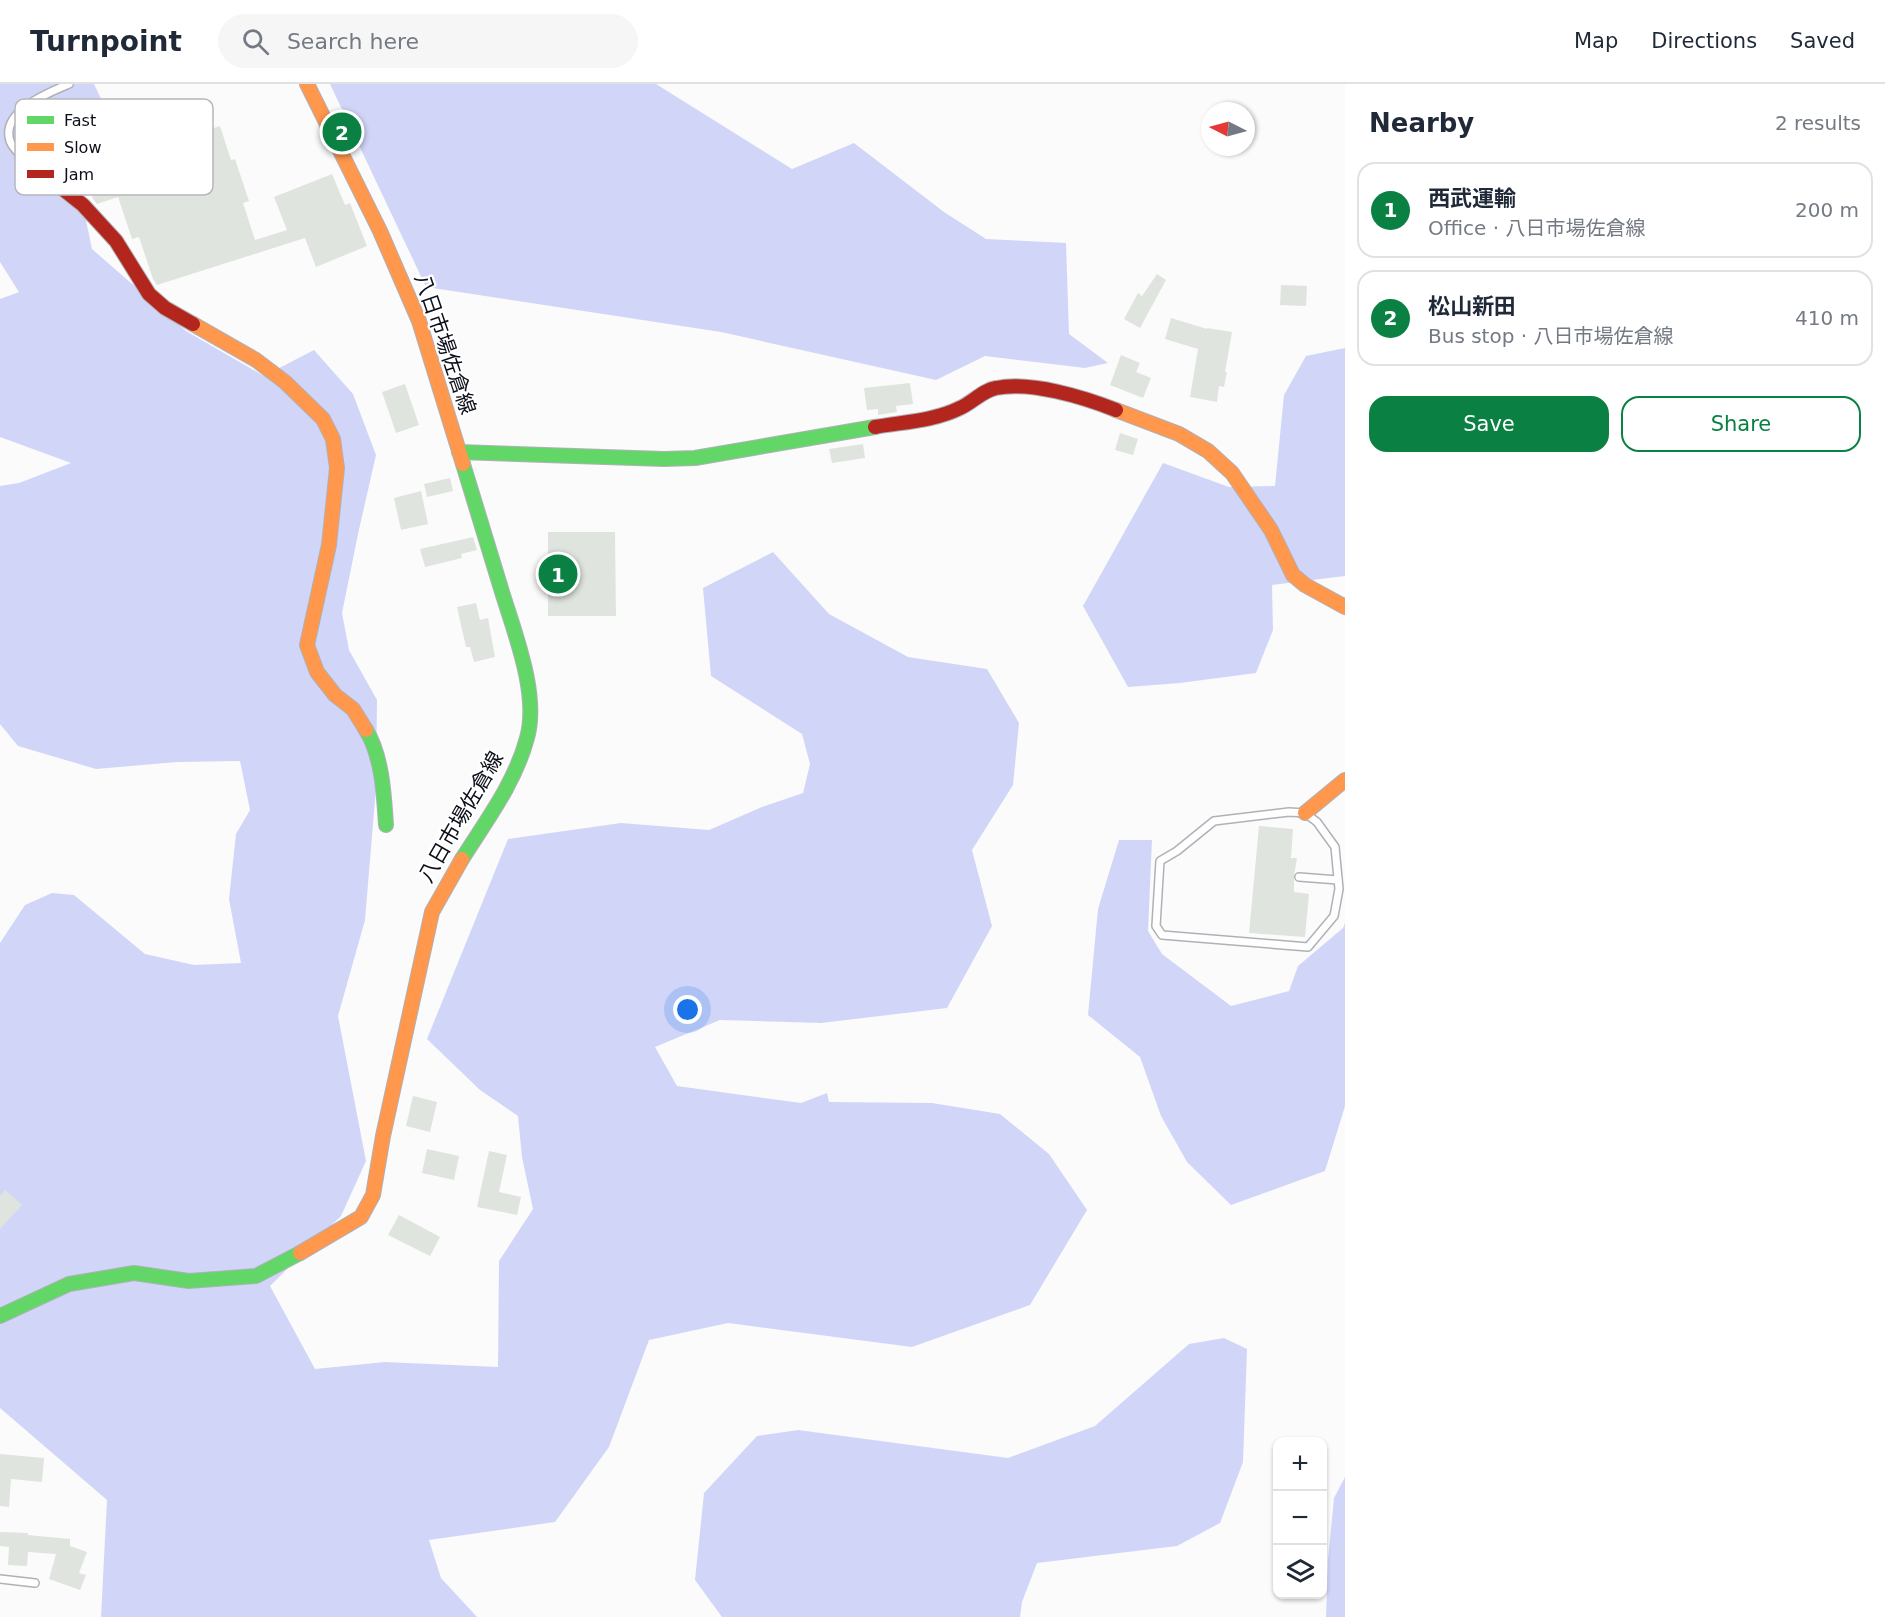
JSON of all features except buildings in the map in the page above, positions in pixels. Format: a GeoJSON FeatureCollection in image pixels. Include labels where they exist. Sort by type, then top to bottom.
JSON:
{"type":"FeatureCollection","features":[{"type":"Feature","properties":{"kind":"street","name":"八日市場佐倉線"},"geometry":{"type":"LineString","coordinates":[[0,1316],[69,1284],[134,1273],[189,1281],[255,1276],[313,1246],[361,1217],[373,1195],[385,1125],[432,912],[445,884],[494,809],[527,736],[528,687],[521,655],[418,321],[363,195],[307,84]]}},
{"type":"Feature","properties":{"kind":"street"},"geometry":{"type":"LineString","coordinates":[[70,195],[116,242],[149,294],[165,308],[256,360],[285,382],[323,419],[333,439],[337,468],[329,545],[307,645],[317,672],[335,695],[353,709],[374,743],[386,825]]}},
{"type":"Feature","properties":{"kind":"street"},"geometry":{"type":"LineString","coordinates":[[459,452],[695,458],[940,416],[961,408],[993,388],[1015,386],[1044,389],[1104,405],[1152,422],[1179,434],[1208,452],[1232,473],[1271,530],[1293,575],[1305,585],[1345,607]]}},
{"type":"Feature","properties":{"kind":"street"},"geometry":{"type":"LineString","coordinates":[[1305,813],[1345,780]]}},
{"type":"Feature","properties":{"kind":"lane"},"geometry":{"type":"LineString","coordinates":[[36,99],[69,84]]}},
{"type":"Feature","properties":{"kind":"lane"},"geometry":{"type":"LineString","coordinates":[[15,117],[10,128],[10,141],[15,147]]}},
{"type":"Feature","properties":{"kind":"lane"},"geometry":{"type":"LineString","coordinates":[[1289,812],[1305,813],[1317,822],[1335,847],[1338,880],[1339,889],[1334,916],[1308,948],[1162,935],[1156,926],[1160,861],[1177,851],[1214,820],[1289,812]]}},
{"type":"Feature","properties":{"kind":"lane"},"geometry":{"type":"LineString","coordinates":[[1299,877],[1338,880]]}},
{"type":"Feature","properties":{"kind":"lane"},"geometry":{"type":"LineString","coordinates":[[0,1579],[35,1583]]}},
{"type":"Feature","properties":{"kind":"shaded area"},"geometry":{"type":"Polygon","coordinates":[[[0,84],[94,84],[101,99],[15,99],[15,195],[81,195],[92,249],[186,331],[264,376],[314,350],[353,394],[376,455],[342,613],[349,650],[377,700],[376,788],[365,920],[338,1016],[366,1161],[341,1216],[270,1286],[315,1369],[385,1362],[498,1367],[499,1261],[533,1209],[522,1157],[518,1116],[480,1090],[427,1039],[508,839],[621,823],[709,830],[762,807],[803,793],[810,764],[802,734],[711,676],[703,588],[773,552],[829,614],[908,657],[987,669],[1019,723],[1013,785],[972,850],[992,926],[947,1008],[821,1023],[720,1020],[655,1047],[677,1086],[801,1103],[827,1093],[829,1102],[932,1103],[1000,1114],[1049,1154],[1087,1210],[1030,1305],[912,1347],[728,1323],[649,1340],[609,1447],[555,1522],[429,1540],[441,1578],[477,1617],[101,1617],[107,1500],[0,1408],[0,943],[25,905],[52,893],[74,895],[145,954],[194,965],[241,963],[229,899],[236,834],[250,810],[240,761],[177,762],[96,769],[18,746],[0,724],[0,486],[19,483],[71,463],[0,437],[0,299],[19,292],[0,262],[0,84]]]}},
{"type":"Feature","properties":{"kind":"shaded area"},"geometry":{"type":"Polygon","coordinates":[[[330,84],[656,84],[792,169],[854,143],[944,212],[986,239],[1066,243],[1069,334],[1108,363],[1085,368],[985,356],[936,380],[721,332],[426,287],[330,84]]]}},
{"type":"Feature","properties":{"kind":"shaded area"},"geometry":{"type":"Polygon","coordinates":[[[1345,348],[1345,576],[1272,585],[1273,630],[1256,673],[1128,687],[1083,606],[1163,463],[1229,487],[1275,486],[1284,395],[1306,356],[1345,348]]]}},
{"type":"Feature","properties":{"kind":"shaded area"},"geometry":{"type":"Polygon","coordinates":[[[1119,840],[1152,840],[1148,931],[1162,954],[1231,1006],[1289,991],[1298,966],[1343,928],[1345,923],[1345,1106],[1325,1171],[1231,1205],[1187,1162],[1161,1116],[1140,1057],[1088,1015],[1098,909],[1119,840]]]}},
{"type":"Feature","properties":{"kind":"shaded area"},"geometry":{"type":"Polygon","coordinates":[[[1224,1338],[1247,1349],[1243,1462],[1220,1523],[1177,1546],[1037,1563],[1022,1602],[1020,1617],[722,1617],[695,1580],[704,1493],[757,1436],[798,1430],[1008,1458],[1095,1426],[1189,1344],[1224,1338]]]}},
{"type":"Feature","properties":{"kind":"shaded area"},"geometry":{"type":"Polygon","coordinates":[[[1345,1477],[1345,1617],[1326,1617],[1328,1560],[1334,1498],[1345,1477]]]}},
{"type":"Feature","properties":{"kind":"traffic: fast"},"geometry":{"type":"LineString","coordinates":[[459,452],[695,458],[875,427]]}},
{"type":"Feature","properties":{"kind":"traffic: fast"},"geometry":{"type":"LineString","coordinates":[[462,859],[515,771],[522,755],[530,720],[530,701],[523,660],[463,464]]}},
{"type":"Feature","properties":{"kind":"traffic: fast"},"geometry":{"type":"LineString","coordinates":[[366,730],[379,763],[386,825]]}},
{"type":"Feature","properties":{"kind":"traffic: fast"},"geometry":{"type":"LineString","coordinates":[[0,1316],[69,1284],[134,1273],[189,1281],[256,1276],[300,1253]]}},
{"type":"Feature","properties":{"kind":"traffic: slow"},"geometry":{"type":"LineString","coordinates":[[307,84],[380,231],[419,321],[463,464]]}},
{"type":"Feature","properties":{"kind":"traffic: slow"},"geometry":{"type":"LineString","coordinates":[[193,324],[256,360],[285,382],[323,419],[333,439],[337,468],[329,545],[307,645],[317,672],[335,695],[353,709],[366,730]]}},
{"type":"Feature","properties":{"kind":"traffic: slow"},"geometry":{"type":"LineString","coordinates":[[1116,410],[1179,434],[1208,451],[1232,473],[1271,530],[1293,575],[1305,585],[1345,607]]}},
{"type":"Feature","properties":{"kind":"traffic: slow"},"geometry":{"type":"LineString","coordinates":[[1305,813],[1345,780]]}},
{"type":"Feature","properties":{"kind":"traffic: slow"},"geometry":{"type":"LineString","coordinates":[[300,1253],[361,1217],[373,1195],[383,1136],[432,912],[462,859]]}},
{"type":"Feature","properties":{"kind":"traffic: jam"},"geometry":{"type":"LineString","coordinates":[[70,195],[83,205],[116,241],[149,294],[165,308],[193,324]]}},
{"type":"Feature","properties":{"kind":"traffic: jam"},"geometry":{"type":"LineString","coordinates":[[875,427],[940,416],[964,406],[991,389],[1010,386],[1057,391],[1116,410]]}},
{"type":"Feature","properties":{"kind":"place","name":"松山新田"},"geometry":{"type":"Point","coordinates":[342,132]}},
{"type":"Feature","properties":{"kind":"place","name":"西武運輸"},"geometry":{"type":"Point","coordinates":[558,574]}}]}
